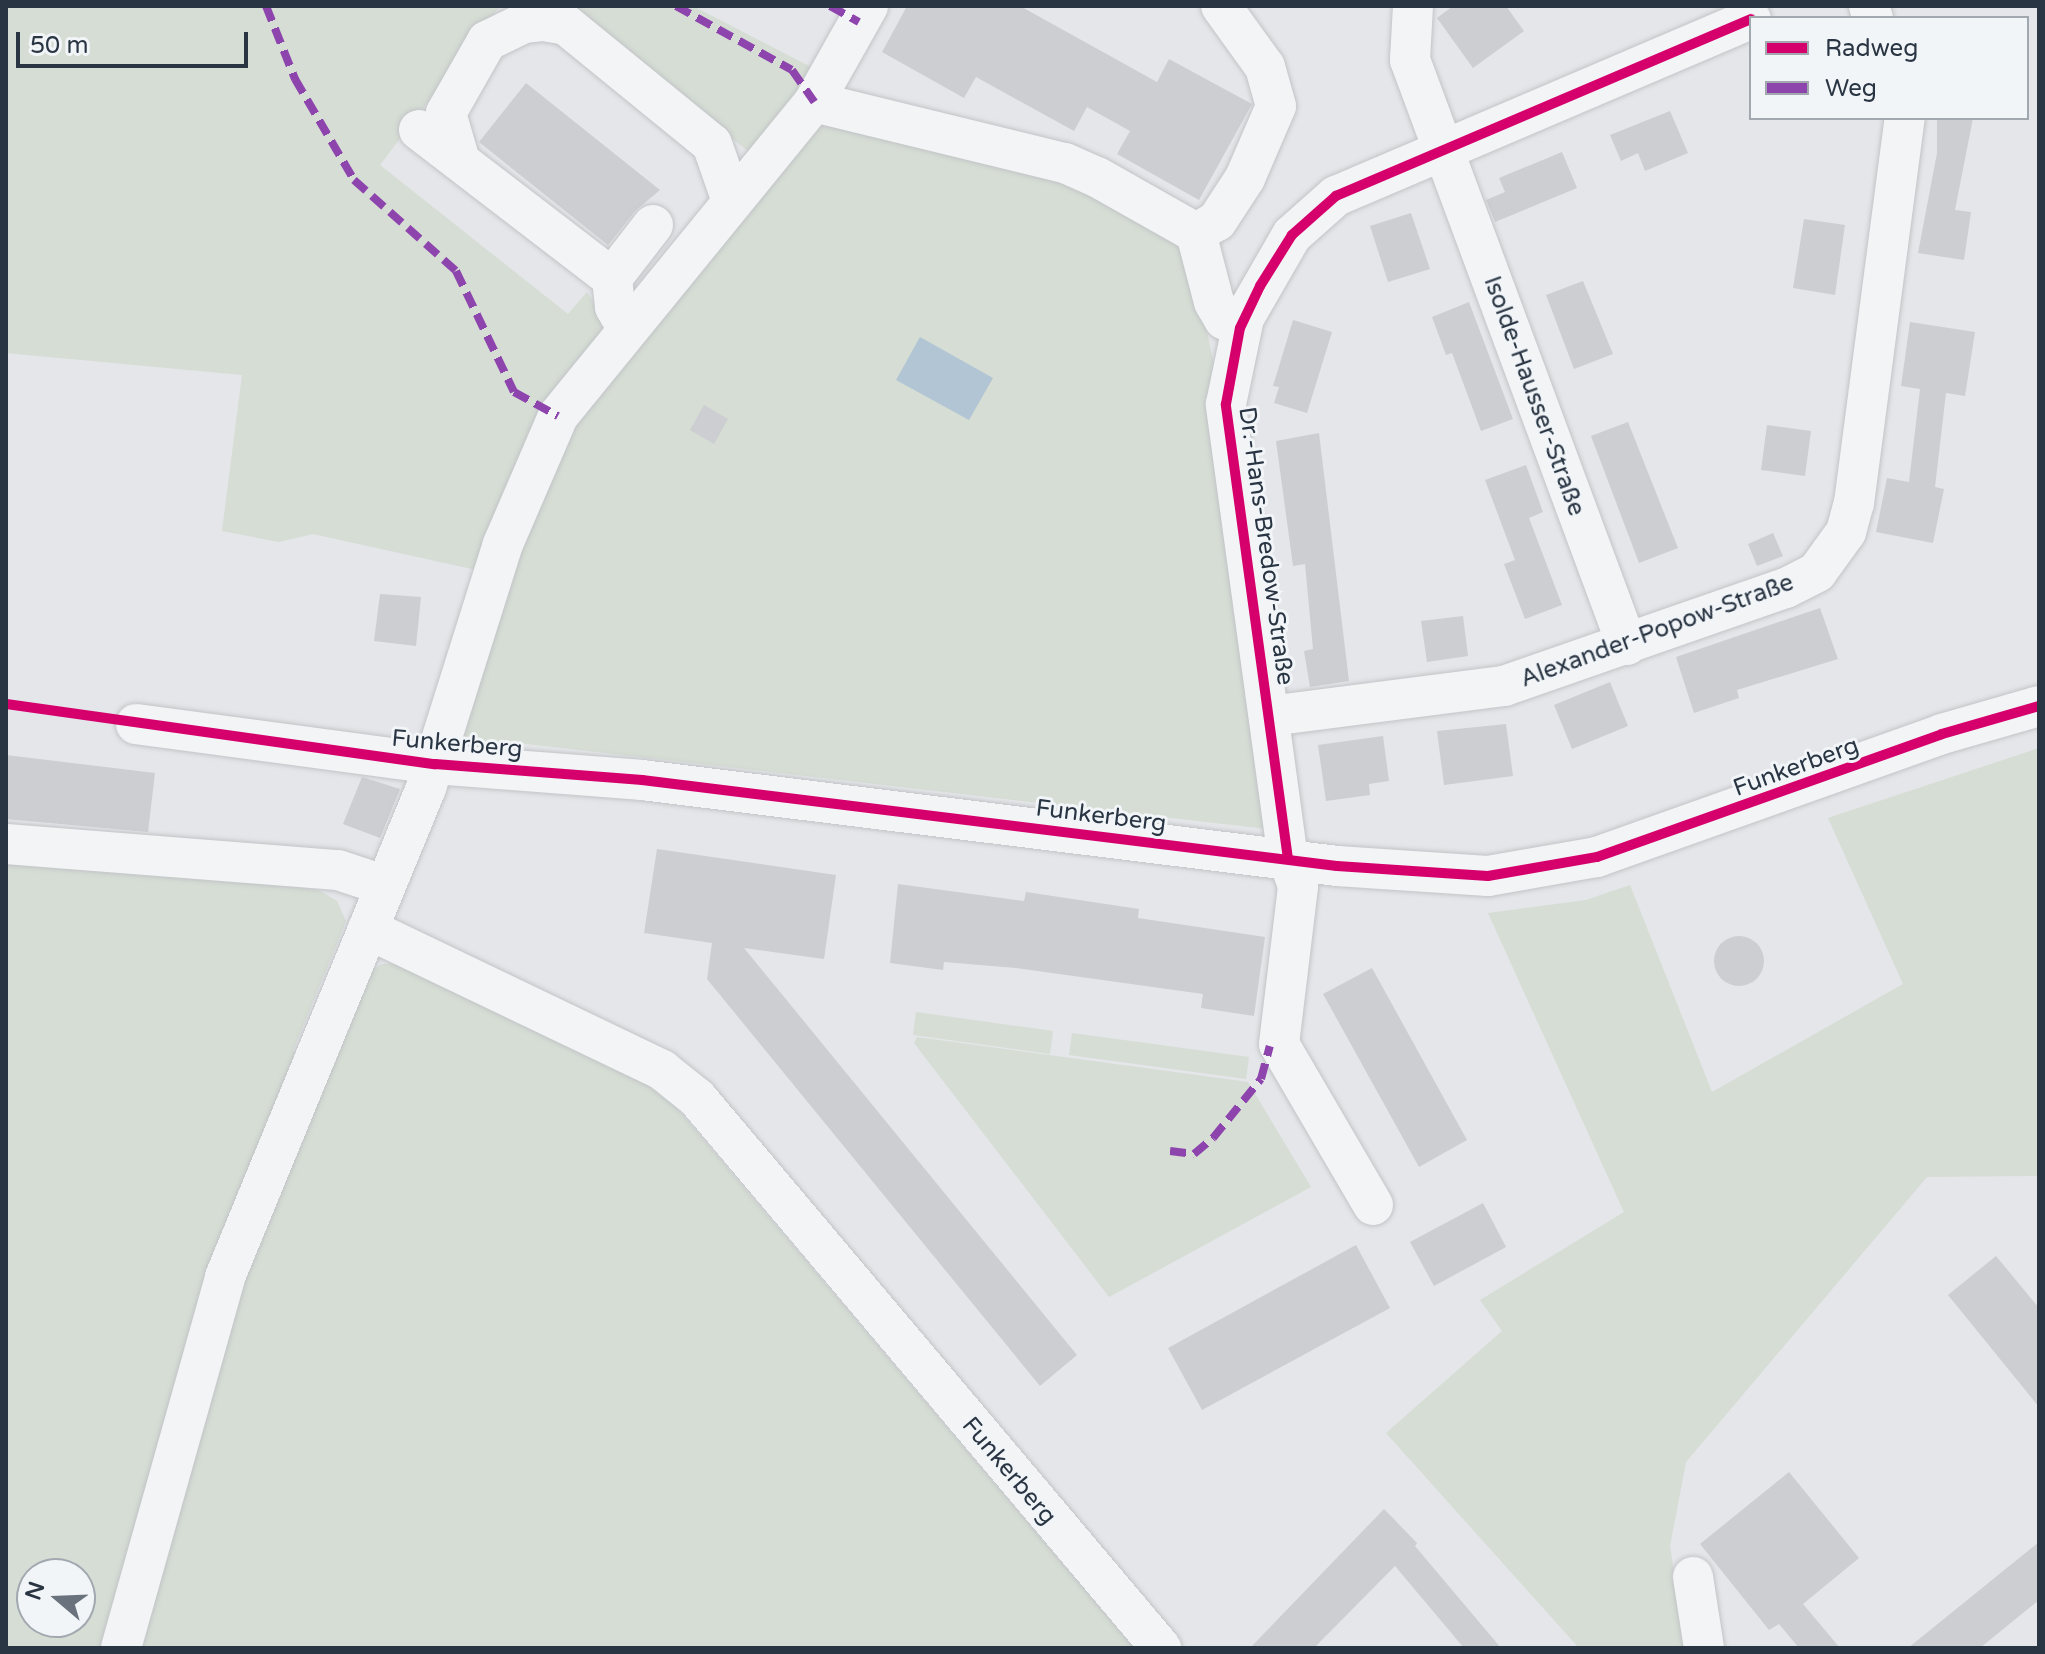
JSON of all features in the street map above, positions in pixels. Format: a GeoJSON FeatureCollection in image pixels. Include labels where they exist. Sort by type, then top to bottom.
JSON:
{"type":"FeatureCollection","features":[{"type":"Feature","properties":{"kind":"street"},"geometry":{"type":"LineString","coordinates":[[121,1648],[225,1277],[435,764],[440,732],[503,544],[558,416],[814,102],[868,6]]}},
{"type":"Feature","properties":{"kind":"street"},"geometry":{"type":"LineString","coordinates":[[1196,233],[1217,221],[1245,178],[1276,106],[1265,67],[1221,6]]}},
{"type":"Feature","properties":{"kind":"street","name":"Isolde-Hausser-Straße"},"geometry":{"type":"LineString","coordinates":[[1413,6],[1410,60],[1627,645]]}},
{"type":"Feature","properties":{"kind":"street","name":"Dr.-Hans-Bredow-Straße"},"geometry":{"type":"LineString","coordinates":[[1757,16],[1781,6]]}},
{"type":"Feature","properties":{"kind":"street","name":"Dr.-Hans-Bredow-Straße"},"geometry":{"type":"LineString","coordinates":[[1373,1205],[1279,1044],[1298,908],[1298,886],[1288,859],[1226,404],[1240,328],[1292,235],[1336,196],[1442,147],[1749,19]]}},
{"type":"Feature","properties":{"kind":"street"},"geometry":{"type":"LineString","coordinates":[[460,161],[446,113],[487,41],[515,26],[544,21],[566,25],[712,144],[732,201]]}},
{"type":"Feature","properties":{"kind":"street"},"geometry":{"type":"LineString","coordinates":[[814,102],[1065,163],[1196,233],[1214,302],[1224,319],[1240,328]]}},
{"type":"Feature","properties":{"kind":"street","name":"Alexander-Popow-Straße"},"geometry":{"type":"LineString","coordinates":[[1269,716],[1504,686],[1786,588],[1817,572],[1846,532],[1905,120]]}},
{"type":"Feature","properties":{"kind":"street"},"geometry":{"type":"LineString","coordinates":[[419,130],[612,278]]}},
{"type":"Feature","properties":{"kind":"street"},"geometry":{"type":"LineString","coordinates":[[627,328],[615,307],[612,278],[653,225]]}},
{"type":"Feature","properties":{"kind":"street","name":"Funkerberg"},"geometry":{"type":"LineString","coordinates":[[136,724],[435,764],[642,780],[1288,859],[1445,875],[1488,876],[1553,867],[1676,833],[1942,734],[2039,706]]}},
{"type":"Feature","properties":{"kind":"street"},"geometry":{"type":"LineString","coordinates":[[6,844],[338,870],[384,885]]}},
{"type":"Feature","properties":{"kind":"street","name":"Funkerberg"},"geometry":{"type":"LineString","coordinates":[[368,929],[662,1070],[697,1098],[1161,1648]]}},
{"type":"Feature","properties":{"kind":"street"},"geometry":{"type":"LineString","coordinates":[[1693,1577],[1704,1648]]}},
{"type":"Feature","properties":{"kind":"shaded area"},"geometry":{"type":"Polygon","coordinates":[[[6,6],[500,6],[380,165],[568,314],[587,292],[606,322],[481,571],[313,534],[279,542],[222,531],[242,375],[6,353],[6,6]]]}},
{"type":"Feature","properties":{"kind":"shaded area"},"geometry":{"type":"Polygon","coordinates":[[[560,6],[693,6],[813,68],[752,154],[560,6]]]}},
{"type":"Feature","properties":{"kind":"shaded area"},"geometry":{"type":"Polygon","coordinates":[[[821,122],[1098,191],[1171,229],[1198,288],[1215,370],[1267,829],[518,743],[467,755],[452,740],[558,453],[612,369],[821,122]]]}},
{"type":"Feature","properties":{"kind":"shaded area"},"geometry":{"type":"Polygon","coordinates":[[[2039,748],[2039,1176],[1927,1177],[1686,1462],[1670,1546],[1686,1648],[1579,1648],[1386,1433],[1502,1331],[1480,1300],[1624,1212],[1488,913],[1586,900],[1630,885],[1712,1092],[1903,984],[1828,818],[2039,748]]]}},
{"type":"Feature","properties":{"kind":"shaded area"},"geometry":{"type":"Polygon","coordinates":[[[6,863],[243,875],[320,891],[337,901],[346,921],[293,1051],[334,1066],[366,974],[382,964],[401,964],[664,1093],[1134,1648],[6,1648],[6,863]]]}},
{"type":"Feature","properties":{"kind":"shaded area"},"geometry":{"type":"Polygon","coordinates":[[[916,1012],[1053,1031],[1050,1054],[913,1035],[916,1012]]]}},
{"type":"Feature","properties":{"kind":"shaded area"},"geometry":{"type":"Polygon","coordinates":[[[1072,1033],[1249,1057],[1246,1079],[1069,1055],[1072,1033]]]}},
{"type":"Feature","properties":{"kind":"shaded area"},"geometry":{"type":"Polygon","coordinates":[[[917,1037],[1248,1082],[1311,1187],[1109,1297],[914,1043],[917,1037]]]}},
{"type":"Feature","properties":{"kind":"water"},"geometry":{"type":"Polygon","coordinates":[[[920,337],[993,378],[969,420],[896,380],[920,337]]]}},
{"type":"Feature","properties":{"kind":"building"},"geometry":{"type":"Polygon","coordinates":[[[907,6],[1020,6],[1157,82],[1169,59],[1252,104],[1199,200],[1117,154],[1130,131],[1087,107],[1074,131],[976,77],[964,98],[882,52],[907,6]]]}},
{"type":"Feature","properties":{"kind":"building"},"geometry":{"type":"Polygon","coordinates":[[[1453,6],[1506,6],[1524,31],[1473,68],[1437,18],[1453,6]]]}},
{"type":"Feature","properties":{"kind":"building"},"geometry":{"type":"Polygon","coordinates":[[[526,83],[660,190],[635,211],[608,245],[479,142],[526,83]]]}},
{"type":"Feature","properties":{"kind":"building"},"geometry":{"type":"Polygon","coordinates":[[[1670,111],[1688,153],[1645,171],[1638,153],[1621,161],[1610,135],[1670,111]]]}},
{"type":"Feature","properties":{"kind":"building"},"geometry":{"type":"Polygon","coordinates":[[[1937,120],[1973,120],[1955,210],[1971,212],[1964,260],[1918,253],[1937,153],[1937,120]]]}},
{"type":"Feature","properties":{"kind":"building"},"geometry":{"type":"Polygon","coordinates":[[[1562,152],[1577,188],[1495,222],[1486,200],[1505,192],[1499,178],[1562,152]]]}},
{"type":"Feature","properties":{"kind":"building"},"geometry":{"type":"Polygon","coordinates":[[[1411,213],[1430,269],[1388,282],[1370,226],[1411,213]]]}},
{"type":"Feature","properties":{"kind":"building"},"geometry":{"type":"Polygon","coordinates":[[[1804,219],[1845,225],[1835,295],[1793,288],[1804,219]]]}},
{"type":"Feature","properties":{"kind":"building"},"geometry":{"type":"Polygon","coordinates":[[[1583,281],[1613,354],[1574,369],[1546,295],[1583,281]]]}},
{"type":"Feature","properties":{"kind":"building"},"geometry":{"type":"Polygon","coordinates":[[[1469,302],[1513,419],[1481,431],[1452,353],[1446,355],[1432,317],[1469,302]]]}},
{"type":"Feature","properties":{"kind":"building"},"geometry":{"type":"Polygon","coordinates":[[[1293,320],[1332,332],[1307,413],[1274,403],[1279,387],[1273,386],[1293,320]]]}},
{"type":"Feature","properties":{"kind":"building"},"geometry":{"type":"Polygon","coordinates":[[[1910,322],[1975,332],[1965,396],[1946,393],[1935,487],[1944,489],[1933,543],[1876,532],[1887,478],[1909,482],[1920,389],[1901,386],[1910,322]]]}},
{"type":"Feature","properties":{"kind":"building"},"geometry":{"type":"Polygon","coordinates":[[[704,405],[728,419],[714,444],[690,430],[704,405]]]}},
{"type":"Feature","properties":{"kind":"building"},"geometry":{"type":"Polygon","coordinates":[[[1628,422],[1678,548],[1639,563],[1591,436],[1628,422]]]}},
{"type":"Feature","properties":{"kind":"building"},"geometry":{"type":"Polygon","coordinates":[[[1767,425],[1811,431],[1805,476],[1761,470],[1767,425]]]}},
{"type":"Feature","properties":{"kind":"building"},"geometry":{"type":"Polygon","coordinates":[[[1319,433],[1349,681],[1310,687],[1304,651],[1313,649],[1305,564],[1293,566],[1276,441],[1319,433]]]}},
{"type":"Feature","properties":{"kind":"building"},"geometry":{"type":"Polygon","coordinates":[[[1526,465],[1543,512],[1529,518],[1562,605],[1525,619],[1504,564],[1515,560],[1485,480],[1526,465]]]}},
{"type":"Feature","properties":{"kind":"building"},"geometry":{"type":"Polygon","coordinates":[[[1773,533],[1783,556],[1757,566],[1748,544],[1773,533]]]}},
{"type":"Feature","properties":{"kind":"building"},"geometry":{"type":"Polygon","coordinates":[[[380,594],[421,597],[416,646],[374,641],[380,594]]]}},
{"type":"Feature","properties":{"kind":"building"},"geometry":{"type":"Polygon","coordinates":[[[1820,608],[1838,659],[1737,690],[1739,698],[1694,713],[1676,657],[1820,608]]]}},
{"type":"Feature","properties":{"kind":"building"},"geometry":{"type":"Polygon","coordinates":[[[1463,616],[1468,656],[1427,662],[1421,621],[1463,616]]]}},
{"type":"Feature","properties":{"kind":"building"},"geometry":{"type":"Polygon","coordinates":[[[1610,682],[1628,726],[1572,749],[1554,705],[1610,682]]]}},
{"type":"Feature","properties":{"kind":"building"},"geometry":{"type":"Polygon","coordinates":[[[1506,724],[1513,776],[1444,785],[1437,731],[1506,724]]]}},
{"type":"Feature","properties":{"kind":"building"},"geometry":{"type":"Polygon","coordinates":[[[1383,736],[1389,781],[1369,784],[1370,795],[1326,801],[1318,745],[1383,736]]]}},
{"type":"Feature","properties":{"kind":"building"},"geometry":{"type":"Polygon","coordinates":[[[6,755],[155,773],[148,832],[6,819],[6,755]]]}},
{"type":"Feature","properties":{"kind":"building"},"geometry":{"type":"Polygon","coordinates":[[[362,777],[400,789],[380,838],[343,824],[362,777]]]}},
{"type":"Feature","properties":{"kind":"building"},"geometry":{"type":"Polygon","coordinates":[[[657,849],[836,875],[824,959],[744,948],[1077,1355],[1040,1386],[707,979],[712,943],[644,933],[657,849]]]}},
{"type":"Feature","properties":{"kind":"building"},"geometry":{"type":"Polygon","coordinates":[[[898,884],[1024,901],[1026,892],[1139,909],[1138,918],[1265,937],[1254,1016],[1201,1008],[1203,994],[1016,968],[944,962],[943,970],[890,963],[898,884]]]}},
{"type":"Feature","properties":{"kind":"building"},"geometry":{"type":"Polygon","coordinates":[[[1729,937],[1749,937],[1763,951],[1763,971],[1749,985],[1729,985],[1715,971],[1715,951],[1729,937]]]}},
{"type":"Feature","properties":{"kind":"building"},"geometry":{"type":"Polygon","coordinates":[[[1372,968],[1467,1140],[1419,1167],[1323,994],[1372,968]]]}},
{"type":"Feature","properties":{"kind":"building"},"geometry":{"type":"Polygon","coordinates":[[[1483,1203],[1506,1247],[1434,1286],[1410,1242],[1483,1203]]]}},
{"type":"Feature","properties":{"kind":"building"},"geometry":{"type":"Polygon","coordinates":[[[1356,1245],[1390,1308],[1202,1410],[1168,1348],[1356,1245]]]}},
{"type":"Feature","properties":{"kind":"building"},"geometry":{"type":"Polygon","coordinates":[[[1996,1256],[2039,1308],[2039,1407],[1948,1295],[1996,1256]]]}},
{"type":"Feature","properties":{"kind":"building"},"geometry":{"type":"Polygon","coordinates":[[[1789,1472],[1859,1558],[1803,1604],[1840,1648],[1799,1648],[1779,1624],[1769,1630],[1700,1544],[1789,1472]]]}},
{"type":"Feature","properties":{"kind":"building"},"geometry":{"type":"Polygon","coordinates":[[[1384,1509],[1417,1543],[1415,1546],[1501,1648],[1464,1648],[1395,1566],[1314,1648],[1250,1648],[1384,1509]]]}},
{"type":"Feature","properties":{"kind":"building"},"geometry":{"type":"Polygon","coordinates":[[[2039,1542],[2039,1600],[1980,1648],[1908,1648],[2039,1542]]]}},
{"type":"Feature","properties":{"kind":"marked path"},"geometry":{"type":"LineString","coordinates":[[266,6],[295,79],[354,180],[456,271],[514,392],[558,416]]}},
{"type":"Feature","properties":{"kind":"marked path"},"geometry":{"type":"LineString","coordinates":[[676,6],[792,70],[814,102]]}},
{"type":"Feature","properties":{"kind":"marked path"},"geometry":{"type":"LineString","coordinates":[[830,6],[859,22]]}},
{"type":"Feature","properties":{"kind":"marked path"},"geometry":{"type":"LineString","coordinates":[[1170,1151],[1194,1154],[1213,1138],[1261,1079],[1270,1046]]}},
{"type":"Feature","properties":{"kind":"cycle path"},"geometry":{"type":"LineString","coordinates":[[1288,859],[1226,404],[1240,328],[1260,286],[1292,235],[1336,196],[1749,20]]}},
{"type":"Feature","properties":{"kind":"cycle path"},"geometry":{"type":"LineString","coordinates":[[6,704],[435,764],[642,780],[1337,866],[1488,876],[1597,857],[1942,734],[2039,706]]}}]}
